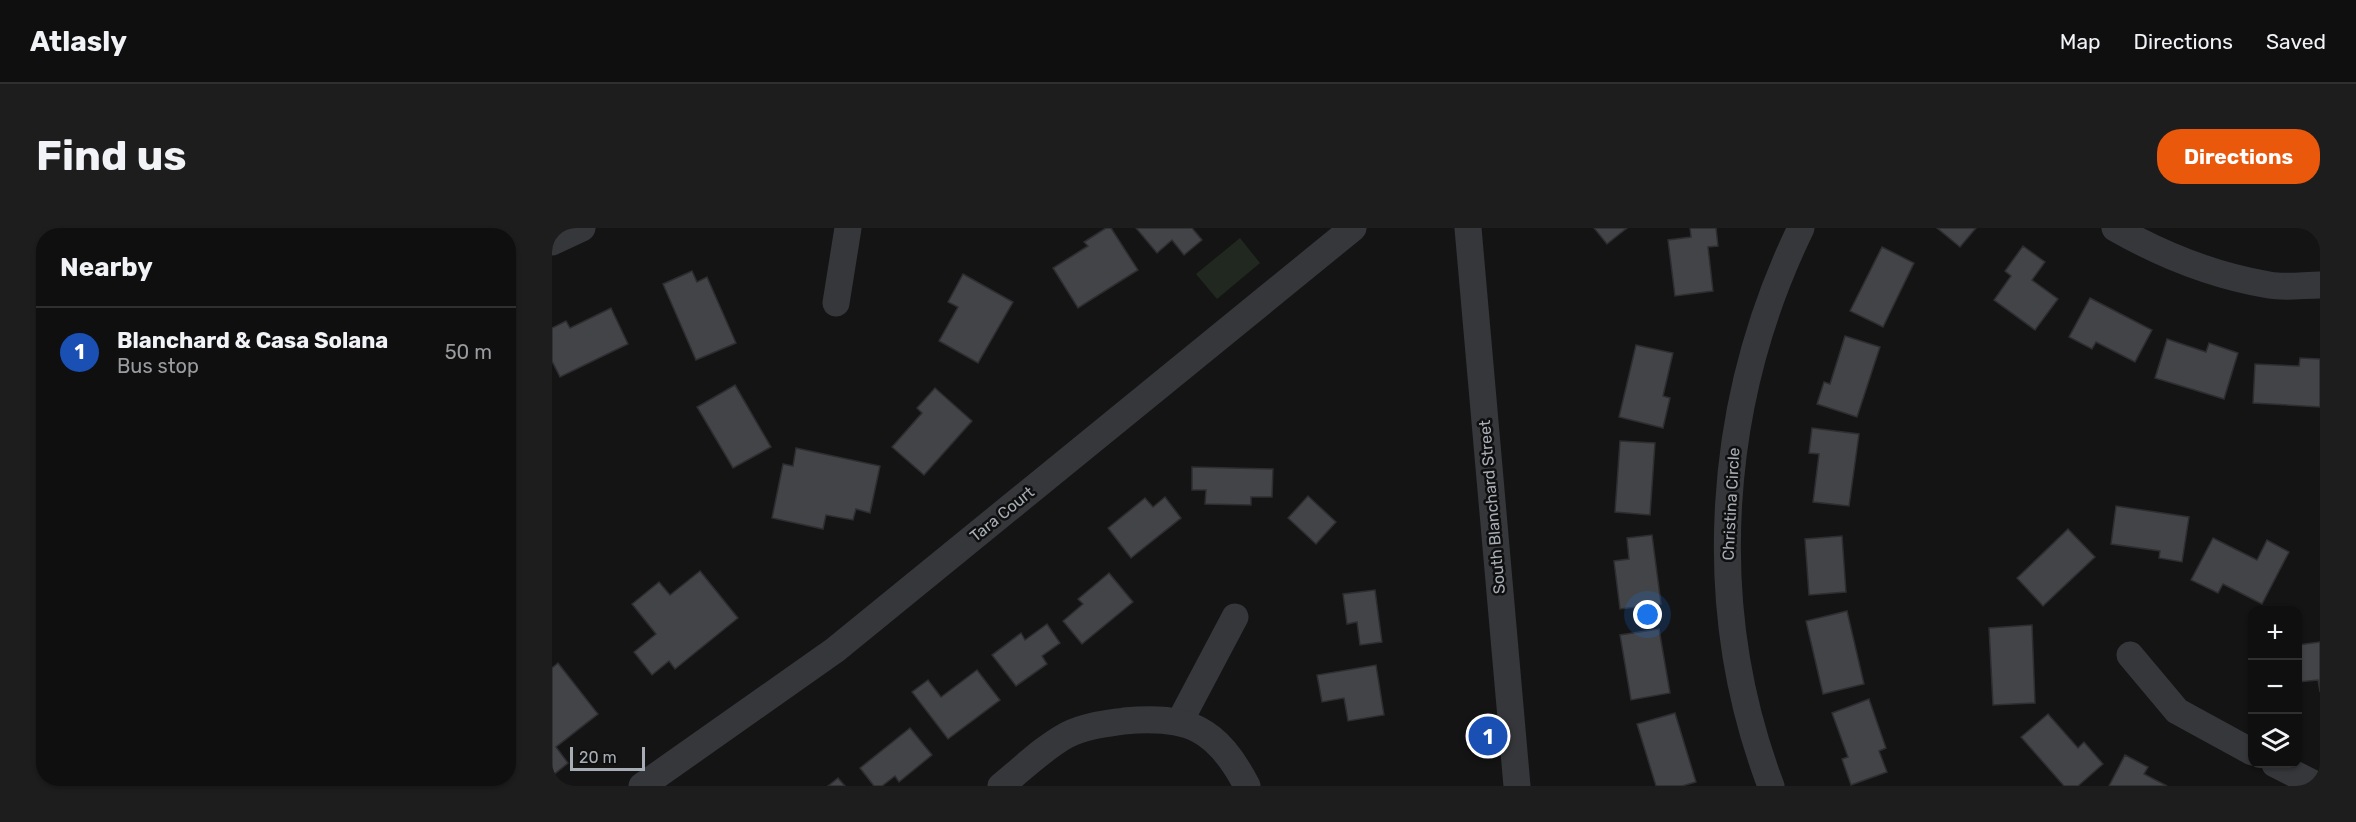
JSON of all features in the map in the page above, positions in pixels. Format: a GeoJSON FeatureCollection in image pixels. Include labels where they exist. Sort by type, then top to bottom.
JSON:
{"type":"FeatureCollection","features":[{"type":"Feature","properties":{"kind":"street"},"geometry":{"type":"LineString","coordinates":[[552,242],[582,228]]}},
{"type":"Feature","properties":{"kind":"street"},"geometry":{"type":"LineString","coordinates":[[836,303],[848,228]]}},
{"type":"Feature","properties":{"kind":"street","name":"Tara Court"},"geometry":{"type":"LineString","coordinates":[[642,786],[835,650],[1353,228]]}},
{"type":"Feature","properties":{"kind":"street","name":"South Blanchard Street"},"geometry":{"type":"LineString","coordinates":[[1468,228],[1517,786]]}},
{"type":"Feature","properties":{"kind":"street","name":"Christina Circle"},"geometry":{"type":"LineString","coordinates":[[1771,786],[1749,719],[1735,653],[1726,543],[1728,489],[1736,427],[1758,335],[1786,258],[1801,228]]}},
{"type":"Feature","properties":{"kind":"street"},"geometry":{"type":"LineString","coordinates":[[2115,228],[2172,257],[2199,266],[2271,285],[2320,285]]}},
{"type":"Feature","properties":{"kind":"street"},"geometry":{"type":"LineString","coordinates":[[1180,721],[1235,617]]}},
{"type":"Feature","properties":{"kind":"street"},"geometry":{"type":"LineString","coordinates":[[2130,656],[2177,711],[2248,749]]}},
{"type":"Feature","properties":{"kind":"street"},"geometry":{"type":"LineString","coordinates":[[1001,786],[1054,744],[1081,729],[1099,724],[1151,719],[1180,721],[1221,746],[1247,786]]}},
{"type":"Feature","properties":{"kind":"street"},"geometry":{"type":"LineString","coordinates":[[2283,768],[2318,786]]}},
{"type":"Feature","properties":{"kind":"shaded area"},"geometry":{"type":"Polygon","coordinates":[[[1240,238],[1260,263],[1217,299],[1196,274],[1240,238]]]}},
{"type":"Feature","properties":{"kind":"building"},"geometry":{"type":"Polygon","coordinates":[[[1106,228],[1111,228],[1138,270],[1078,308],[1053,268],[1088,246],[1084,242],[1106,228]]]}},
{"type":"Feature","properties":{"kind":"building"},"geometry":{"type":"Polygon","coordinates":[[[1136,228],[1192,228],[1202,240],[1184,255],[1172,240],[1157,253],[1136,228]]]}},
{"type":"Feature","properties":{"kind":"building"},"geometry":{"type":"Polygon","coordinates":[[[1594,228],[1627,228],[1607,244],[1594,228]]]}},
{"type":"Feature","properties":{"kind":"building"},"geometry":{"type":"Polygon","coordinates":[[[1690,228],[1716,228],[1718,246],[1708,247],[1713,291],[1675,296],[1668,240],[1691,237],[1690,228]]]}},
{"type":"Feature","properties":{"kind":"building"},"geometry":{"type":"Polygon","coordinates":[[[1937,228],[1976,228],[1960,247],[1937,228]]]}},
{"type":"Feature","properties":{"kind":"building"},"geometry":{"type":"Polygon","coordinates":[[[2023,246],[2045,262],[2032,280],[2058,299],[2035,330],[1994,300],[2011,276],[2005,271],[2023,246]]]}},
{"type":"Feature","properties":{"kind":"building"},"geometry":{"type":"Polygon","coordinates":[[[1882,247],[1914,263],[1883,327],[1850,311],[1882,247]]]}},
{"type":"Feature","properties":{"kind":"building"},"geometry":{"type":"Polygon","coordinates":[[[692,271],[697,282],[707,277],[736,343],[696,360],[663,284],[692,271]]]}},
{"type":"Feature","properties":{"kind":"building"},"geometry":{"type":"Polygon","coordinates":[[[963,274],[1013,302],[978,363],[939,341],[958,307],[948,302],[963,274]]]}},
{"type":"Feature","properties":{"kind":"building"},"geometry":{"type":"Polygon","coordinates":[[[2090,298],[2152,330],[2135,362],[2096,342],[2092,349],[2069,337],[2090,298]]]}},
{"type":"Feature","properties":{"kind":"building"},"geometry":{"type":"Polygon","coordinates":[[[611,308],[628,344],[560,377],[552,361],[552,328],[566,321],[570,328],[611,308]]]}},
{"type":"Feature","properties":{"kind":"building"},"geometry":{"type":"Polygon","coordinates":[[[1845,336],[1880,347],[1857,417],[1817,404],[1824,382],[1830,384],[1845,336]]]}},
{"type":"Feature","properties":{"kind":"building"},"geometry":{"type":"Polygon","coordinates":[[[2167,339],[2206,352],[2209,343],[2238,353],[2224,399],[2155,378],[2167,339]]]}},
{"type":"Feature","properties":{"kind":"building"},"geometry":{"type":"Polygon","coordinates":[[[1636,345],[1673,353],[1663,396],[1670,398],[1663,428],[1619,417],[1636,345]]]}},
{"type":"Feature","properties":{"kind":"building"},"geometry":{"type":"Polygon","coordinates":[[[2300,358],[2320,359],[2320,407],[2253,403],[2255,364],[2299,366],[2300,358]]]}},
{"type":"Feature","properties":{"kind":"building"},"geometry":{"type":"Polygon","coordinates":[[[735,385],[771,447],[733,468],[697,407],[735,385]]]}},
{"type":"Feature","properties":{"kind":"building"},"geometry":{"type":"Polygon","coordinates":[[[935,388],[972,421],[924,475],[892,447],[922,413],[917,408],[935,388]]]}},
{"type":"Feature","properties":{"kind":"building"},"geometry":{"type":"Polygon","coordinates":[[[1812,428],[1859,434],[1849,506],[1813,502],[1819,454],[1809,453],[1812,428]]]}},
{"type":"Feature","properties":{"kind":"building"},"geometry":{"type":"Polygon","coordinates":[[[1620,441],[1655,443],[1650,515],[1615,512],[1620,441]]]}},
{"type":"Feature","properties":{"kind":"building"},"geometry":{"type":"Polygon","coordinates":[[[796,448],[880,466],[870,513],[856,509],[853,520],[826,515],[823,529],[772,518],[783,464],[793,466],[796,448]]]}},
{"type":"Feature","properties":{"kind":"building"},"geometry":{"type":"Polygon","coordinates":[[[1192,467],[1273,469],[1272,497],[1251,497],[1251,505],[1205,504],[1206,490],[1192,490],[1192,467]]]}},
{"type":"Feature","properties":{"kind":"building"},"geometry":{"type":"Polygon","coordinates":[[[1308,496],[1336,522],[1316,544],[1288,518],[1308,496]]]}},
{"type":"Feature","properties":{"kind":"building"},"geometry":{"type":"Polygon","coordinates":[[[1165,497],[1181,518],[1131,558],[1108,528],[1145,498],[1153,507],[1165,497]]]}},
{"type":"Feature","properties":{"kind":"building"},"geometry":{"type":"Polygon","coordinates":[[[2116,506],[2189,517],[2182,562],[2159,558],[2160,551],[2111,544],[2116,506]]]}},
{"type":"Feature","properties":{"kind":"building"},"geometry":{"type":"Polygon","coordinates":[[[2068,529],[2095,557],[2043,606],[2017,578],[2068,529]]]}},
{"type":"Feature","properties":{"kind":"building"},"geometry":{"type":"Polygon","coordinates":[[[1652,535],[1661,604],[1620,609],[1614,561],[1629,559],[1627,538],[1652,535]]]}},
{"type":"Feature","properties":{"kind":"building"},"geometry":{"type":"Polygon","coordinates":[[[1842,536],[1846,592],[1809,595],[1805,539],[1842,536]]]}},
{"type":"Feature","properties":{"kind":"building"},"geometry":{"type":"Polygon","coordinates":[[[2213,538],[2257,560],[2267,540],[2289,552],[2262,604],[2223,584],[2218,593],[2191,580],[2213,538]]]}},
{"type":"Feature","properties":{"kind":"building"},"geometry":{"type":"Polygon","coordinates":[[[700,571],[738,618],[675,669],[669,661],[652,675],[634,652],[656,634],[632,604],[659,582],[670,595],[700,571]]]}},
{"type":"Feature","properties":{"kind":"building"},"geometry":{"type":"Polygon","coordinates":[[[1109,573],[1133,602],[1082,644],[1063,621],[1083,604],[1078,599],[1109,573]]]}},
{"type":"Feature","properties":{"kind":"building"},"geometry":{"type":"Polygon","coordinates":[[[1375,590],[1382,642],[1360,645],[1357,622],[1347,624],[1343,594],[1375,590]]]}},
{"type":"Feature","properties":{"kind":"building"},"geometry":{"type":"Polygon","coordinates":[[[1847,611],[1864,684],[1823,694],[1806,621],[1847,611]]]}},
{"type":"Feature","properties":{"kind":"building"},"geometry":{"type":"Polygon","coordinates":[[[1047,624],[1060,643],[1042,656],[1047,664],[1016,686],[992,655],[1021,633],[1025,640],[1047,624]]]}},
{"type":"Feature","properties":{"kind":"building"},"geometry":{"type":"Polygon","coordinates":[[[2032,625],[2035,703],[1993,705],[1989,628],[2032,625]]]}},
{"type":"Feature","properties":{"kind":"building"},"geometry":{"type":"Polygon","coordinates":[[[1659,629],[1670,693],[1631,700],[1620,635],[1659,629]]]}},
{"type":"Feature","properties":{"kind":"building"},"geometry":{"type":"Polygon","coordinates":[[[2320,642],[2320,692],[2318,680],[2302,682],[2302,644],[2320,642]]]}},
{"type":"Feature","properties":{"kind":"building"},"geometry":{"type":"Polygon","coordinates":[[[558,663],[598,714],[556,747],[568,763],[552,776],[552,668],[558,663]]]}},
{"type":"Feature","properties":{"kind":"building"},"geometry":{"type":"Polygon","coordinates":[[[1376,665],[1384,715],[1348,721],[1344,698],[1322,702],[1317,675],[1376,665]]]}},
{"type":"Feature","properties":{"kind":"building"},"geometry":{"type":"Polygon","coordinates":[[[977,670],[1000,700],[948,739],[912,692],[928,680],[941,697],[977,670]]]}},
{"type":"Feature","properties":{"kind":"building"},"geometry":{"type":"Polygon","coordinates":[[[1869,699],[1886,748],[1879,751],[1887,772],[1851,785],[1842,759],[1848,757],[1832,713],[1869,699]]]}},
{"type":"Feature","properties":{"kind":"building"},"geometry":{"type":"Polygon","coordinates":[[[1675,713],[1696,782],[1682,786],[1656,786],[1637,724],[1675,713]]]}},
{"type":"Feature","properties":{"kind":"building"},"geometry":{"type":"Polygon","coordinates":[[[2048,714],[2078,748],[2084,742],[2103,764],[2078,786],[2064,786],[2021,737],[2048,714]]]}},
{"type":"Feature","properties":{"kind":"building"},"geometry":{"type":"Polygon","coordinates":[[[910,728],[932,755],[899,782],[895,776],[882,786],[874,786],[860,768],[910,728]]]}},
{"type":"Feature","properties":{"kind":"building"},"geometry":{"type":"Polygon","coordinates":[[[2125,755],[2148,767],[2144,774],[2167,786],[2109,786],[2125,755]]]}},
{"type":"Feature","properties":{"kind":"building"},"geometry":{"type":"Polygon","coordinates":[[[838,778],[845,786],[828,786],[838,778]]]}},
{"type":"Feature","properties":{"kind":"place","name":"Blanchard & Casa Solana"},"geometry":{"type":"Point","coordinates":[1488,736]}}]}
